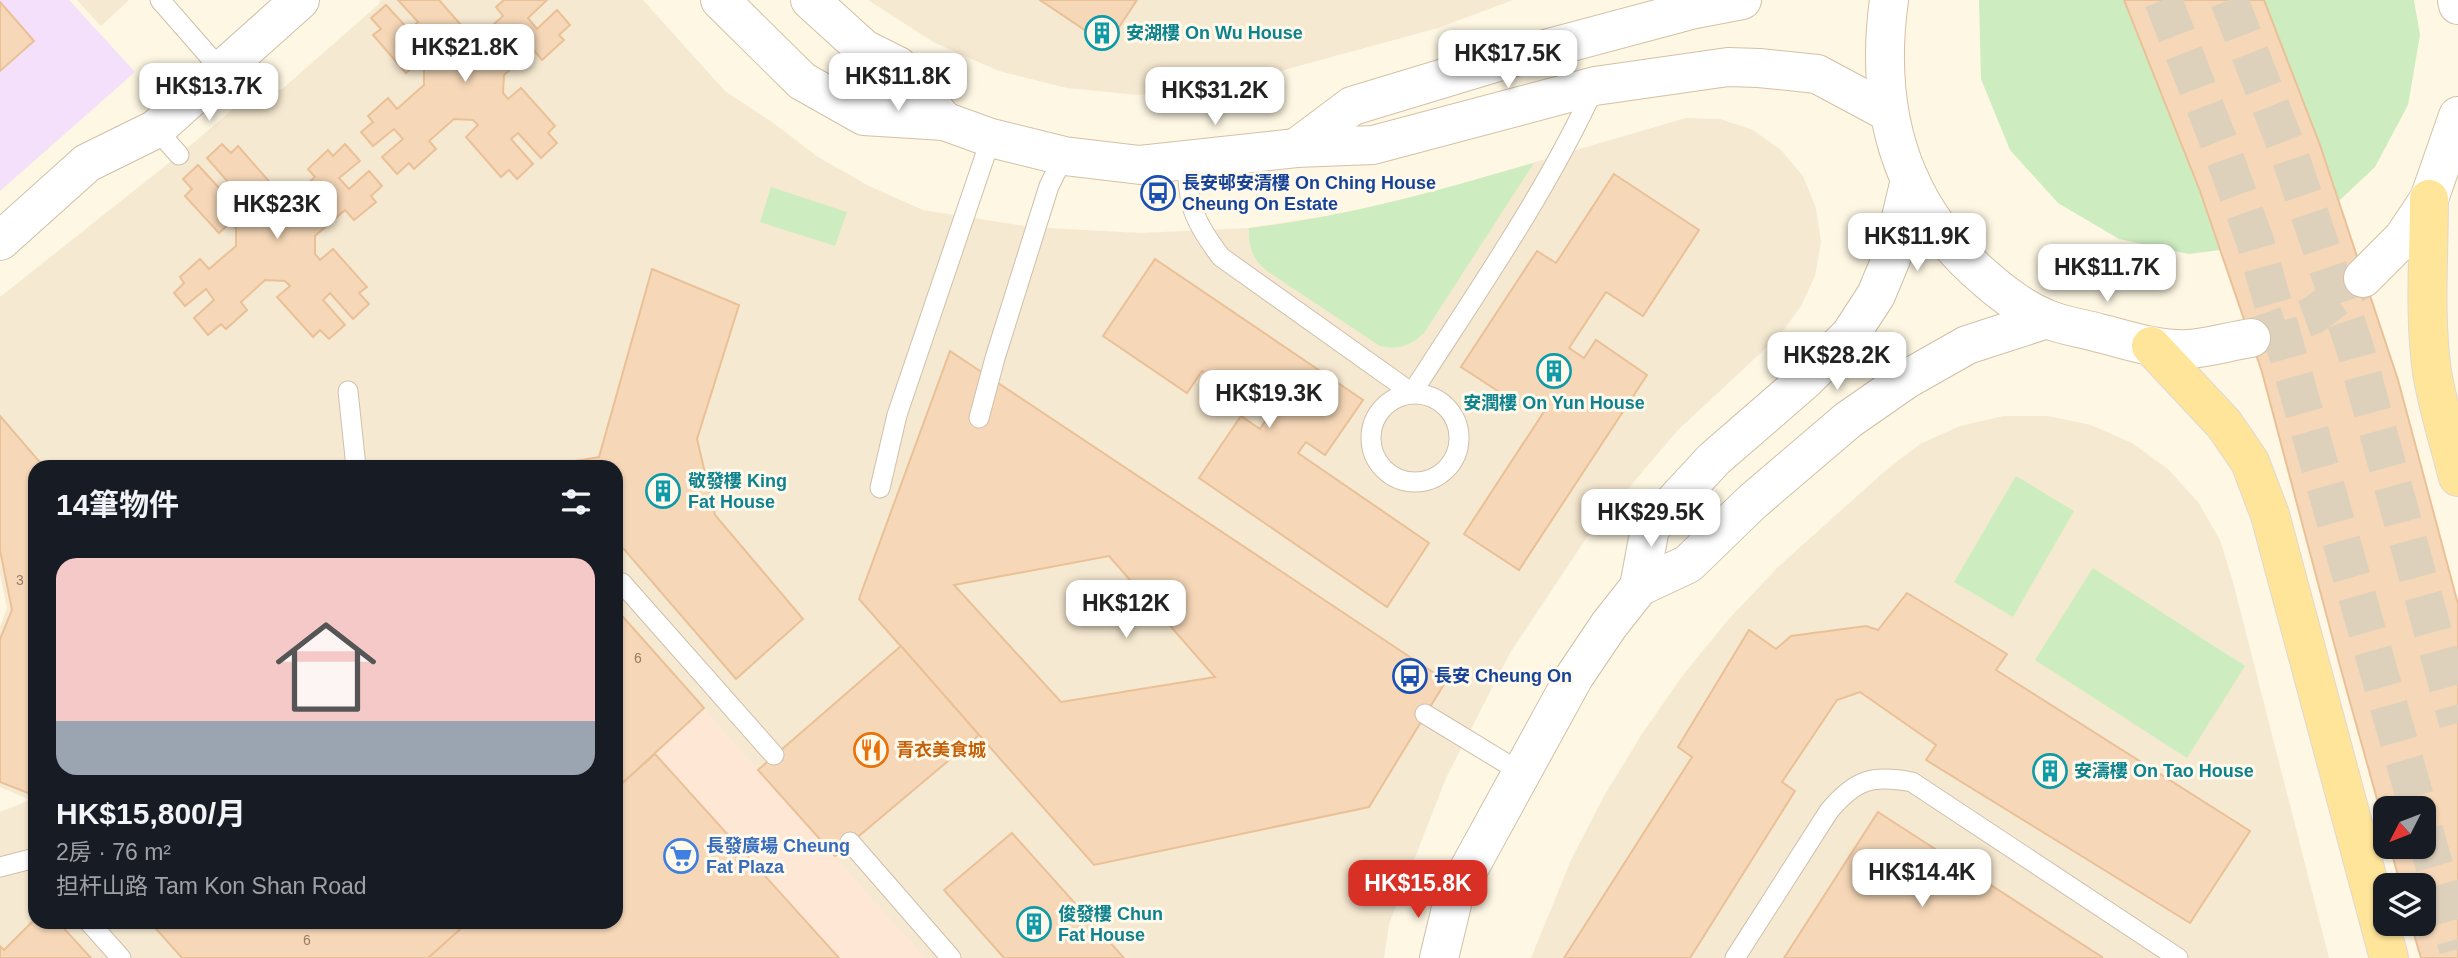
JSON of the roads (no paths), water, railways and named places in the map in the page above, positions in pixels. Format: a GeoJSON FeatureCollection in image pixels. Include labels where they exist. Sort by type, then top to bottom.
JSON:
{"type":"FeatureCollection","features":[{"type":"Feature","properties":{"kind":"main road"},"geometry":{"type":"LineString","coordinates":[[0,241],[87,163],[168,142],[222,71],[300,0]]}},
{"type":"Feature","properties":{"kind":"main road"},"geometry":{"type":"LineString","coordinates":[[720,0],[802,81],[864,116],[944,121],[991,138],[1064,156],[1140,165],[1296,148],[1373,145],[1595,86],[1727,67],[1817,74],[1888,112]]}},
{"type":"Feature","properties":{"kind":"main road"},"geometry":{"type":"LineString","coordinates":[[810,0],[864,49],[898,66],[944,121]]}},
{"type":"Feature","properties":{"kind":"main road"},"geometry":{"type":"LineString","coordinates":[[1296,148],[1352,106],[1504,60],[1695,9],[1742,0]]}},
{"type":"Feature","properties":{"kind":"main road"},"geometry":{"type":"LineString","coordinates":[[1888,0],[1883,66],[1888,112],[1897,146],[1910,180],[1930,219],[1964,260],[2004,294],[2047,319],[2151,346],[2187,349],[2251,338]]}},
{"type":"Feature","properties":{"kind":"main road"},"geometry":{"type":"LineString","coordinates":[[2363,278],[2403,239],[2429,198],[2458,116]]}},
{"type":"Feature","properties":{"kind":"main road"},"geometry":{"type":"LineString","coordinates":[[1639,587],[1650,528],[1714,459],[1804,381],[1850,335],[1876,295],[1891,259],[1910,180]]}},
{"type":"Feature","properties":{"kind":"main road"},"geometry":{"type":"LineString","coordinates":[[2429,198],[2428,330],[2432,371],[2458,477]]}},
{"type":"Feature","properties":{"kind":"main road"},"geometry":{"type":"LineString","coordinates":[[1439,958],[1454,896],[1574,677],[1639,587],[1688,564],[1752,502],[1848,420],[1907,379],[1967,345],[2047,319]]}},
{"type":"Feature","properties":{"kind":"main road"},"geometry":{"type":"LineString","coordinates":[[2151,346],[2224,424],[2249,462],[2258,483],[2270,515],[2389,958]]}},
{"type":"Feature","properties":{"kind":"lane"},"geometry":{"type":"LineString","coordinates":[[160,0],[222,71]]}},
{"type":"Feature","properties":{"kind":"lane"},"geometry":{"type":"LineString","coordinates":[[1187,160],[1188,196],[1200,228],[1221,257],[1412,393],[1432,396],[1449,407],[1459,425],[1460,445],[1452,464],[1437,478],[1418,483],[1398,479],[1381,468],[1372,450],[1371,430],[1378,411],[1393,398],[1412,393],[1538,195],[1575,130],[1595,86]]}},
{"type":"Feature","properties":{"kind":"lane"},"geometry":{"type":"LineString","coordinates":[[880,488],[897,415],[991,138]]}},
{"type":"Feature","properties":{"kind":"lane"},"geometry":{"type":"LineString","coordinates":[[979,418],[1049,186],[1064,156]]}},
{"type":"Feature","properties":{"kind":"lane"},"geometry":{"type":"LineString","coordinates":[[348,391],[355,460]]}},
{"type":"Feature","properties":{"kind":"lane"},"geometry":{"type":"LineString","coordinates":[[623,584],[774,755]]}},
{"type":"Feature","properties":{"kind":"lane"},"geometry":{"type":"LineString","coordinates":[[1426,714],[1522,773]]}},
{"type":"Feature","properties":{"kind":"lane"},"geometry":{"type":"LineString","coordinates":[[1735,958],[1829,811],[1844,792],[1865,780],[1889,777],[1912,782],[2178,958]]}},
{"type":"Feature","properties":{"kind":"lane"},"geometry":{"type":"LineString","coordinates":[[850,842],[951,958]]}},
{"type":"Feature","properties":{"kind":"lane"},"geometry":{"type":"LineString","coordinates":[[0,867],[28,860]]}},
{"type":"Feature","properties":{"kind":"lane"},"geometry":{"type":"LineString","coordinates":[[1379,873],[1454,896]]}},
{"type":"Feature","properties":{"kind":"lane"},"geometry":{"type":"LineString","coordinates":[[95,929],[121,958]]}},
{"type":"Feature","properties":{"kind":"tunnel"},"geometry":{"type":"LineString","coordinates":[[2163,0],[2255,241],[2415,796]]}},
{"type":"Feature","properties":{"kind":"tunnel"},"geometry":{"type":"LineString","coordinates":[[2229,0],[2290,156],[2355,348],[2458,723]]}},
{"type":"Feature","properties":{"kind":"tunnel"},"geometry":{"type":"LineString","coordinates":[[2251,338],[2312,316],[2363,278]]}},
{"type":"Feature","properties":{"kind":"tunnel"},"geometry":{"type":"LineString","coordinates":[[2432,859],[2458,949]]}},
{"type":"Feature","properties":{"kind":"place","name":"安湖樓 On Wu House"},"geometry":{"type":"Point","coordinates":[1102,33]}},
{"type":"Feature","properties":{"kind":"place","name":"長安邨安清樓 On Ching House Cheung On Estate"},"geometry":{"type":"Point","coordinates":[1158,193]}},
{"type":"Feature","properties":{"kind":"place","name":"安潤樓 On Yun House"},"geometry":{"type":"Point","coordinates":[1554,371]}},
{"type":"Feature","properties":{"kind":"place","name":"敬發樓 King Fat House"},"geometry":{"type":"Point","coordinates":[663,491]}},
{"type":"Feature","properties":{"kind":"place","name":"長安 Cheung On"},"geometry":{"type":"Point","coordinates":[1410,676]}},
{"type":"Feature","properties":{"kind":"place","name":"青衣美食城"},"geometry":{"type":"Point","coordinates":[871,750]}},
{"type":"Feature","properties":{"kind":"place","name":"安濤樓 On Tao House"},"geometry":{"type":"Point","coordinates":[2050,771]}},
{"type":"Feature","properties":{"kind":"place","name":"長發廣場 Cheung Fat Plaza"},"geometry":{"type":"Point","coordinates":[681,856]}},
{"type":"Feature","properties":{"kind":"place","name":"俊發樓 Chun Fat House"},"geometry":{"type":"Point","coordinates":[1034,924]}}]}
